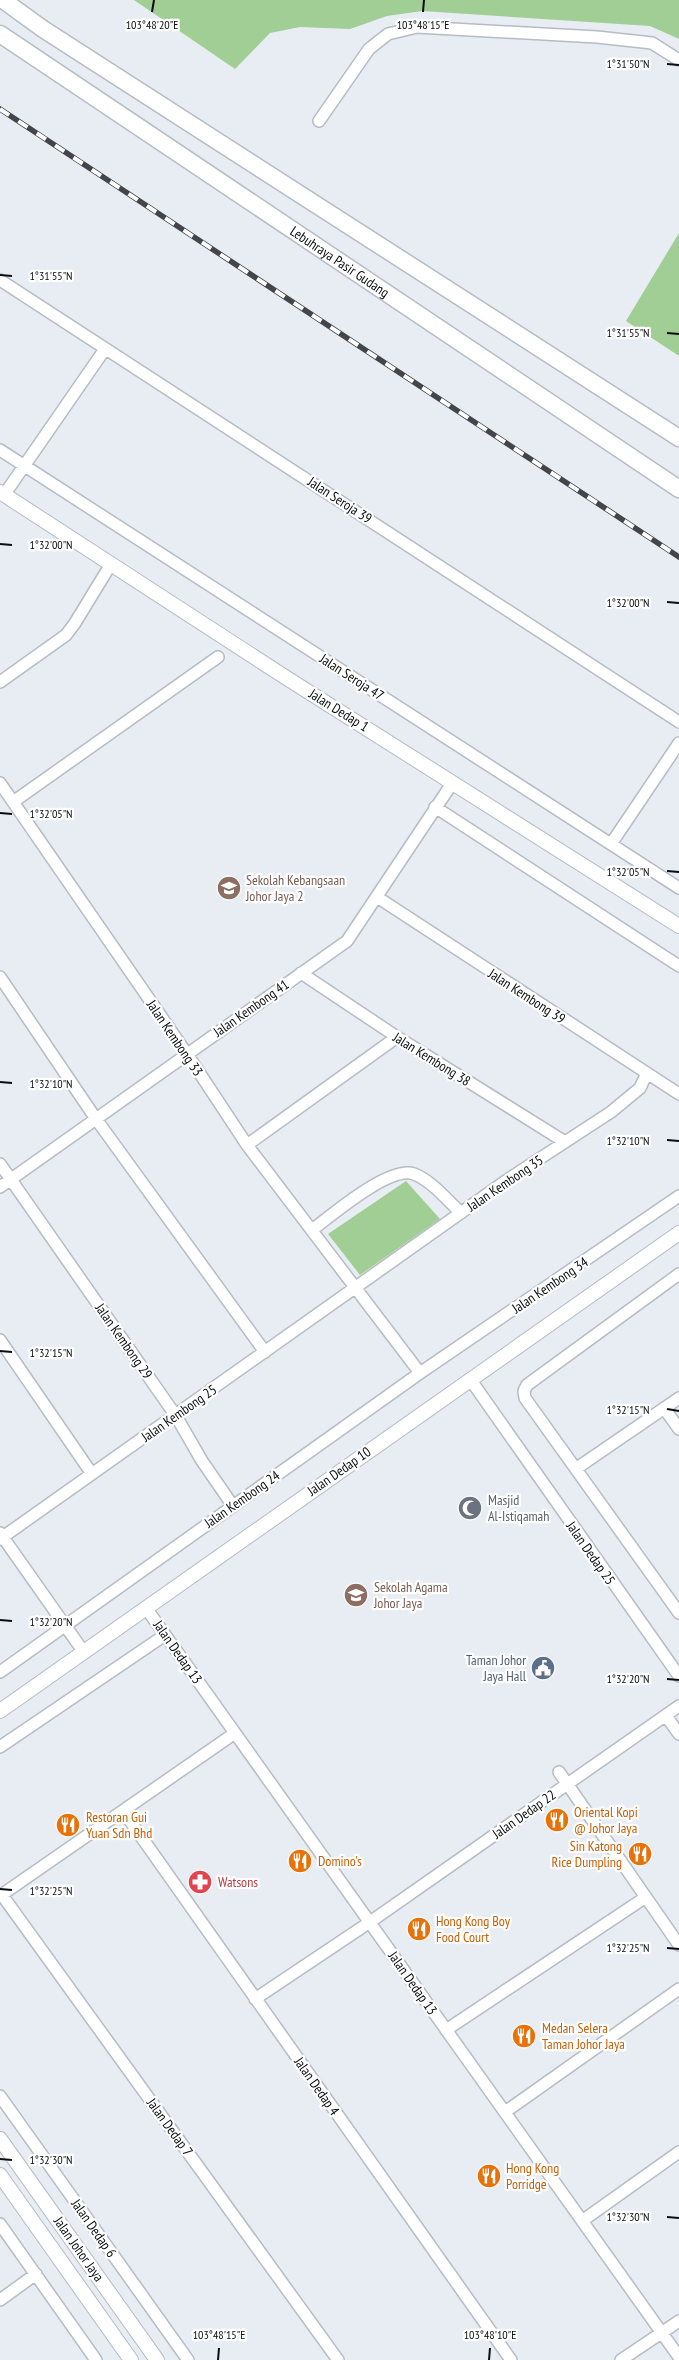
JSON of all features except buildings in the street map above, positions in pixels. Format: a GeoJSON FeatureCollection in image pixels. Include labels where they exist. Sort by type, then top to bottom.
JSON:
{"type":"FeatureCollection","features":[{"type":"Feature","properties":{"kind":"highway"},"geometry":{"type":"LineString","coordinates":[[3,0],[44,29],[679,438]]}},
{"type":"Feature","properties":{"kind":"highway","name":"Lebuhraya Pasir Gudang"},"geometry":{"type":"LineString","coordinates":[[0,34],[679,489]]}},
{"type":"Feature","properties":{"kind":"main road","name":"Jalan Dedap 1"},"geometry":{"type":"LineString","coordinates":[[2,493],[285,677],[679,926]]}},
{"type":"Feature","properties":{"kind":"main road","name":"Jalan Dedap 10"},"geometry":{"type":"LineString","coordinates":[[0,1711],[679,1233]]}},
{"type":"Feature","properties":{"kind":"main road","name":"Jalan Johor Jaya"},"geometry":{"type":"LineString","coordinates":[[0,2139],[157,2360]]}},
{"type":"Feature","properties":{"kind":"main road","name":"Jalan Johor Jaya"},"geometry":{"type":"LineString","coordinates":[[0,2175],[130,2360]]}},
{"type":"Feature","properties":{"kind":"street"},"geometry":{"type":"LineString","coordinates":[[319,121],[369,49],[388,34],[417,27],[597,37],[652,43],[679,60]]}},
{"type":"Feature","properties":{"kind":"street","name":"Jalan Seroja 39"},"geometry":{"type":"LineString","coordinates":[[0,280],[679,722]]}},
{"type":"Feature","properties":{"kind":"street"},"geometry":{"type":"LineString","coordinates":[[2,493],[25,466],[105,349]]}},
{"type":"Feature","properties":{"kind":"street","name":"Jalan Seroja 47"},"geometry":{"type":"LineString","coordinates":[[0,450],[679,888]]}},
{"type":"Feature","properties":{"kind":"street"},"geometry":{"type":"LineString","coordinates":[[1,681],[66,635],[111,564]]}},
{"type":"Feature","properties":{"kind":"street"},"geometry":{"type":"LineString","coordinates":[[13,802],[218,657]]}},
{"type":"Feature","properties":{"kind":"street"},"geometry":{"type":"LineString","coordinates":[[611,844],[679,743]]}},
{"type":"Feature","properties":{"kind":"street","name":"Jalan Kembong 41"},"geometry":{"type":"LineString","coordinates":[[0,1187],[347,941],[453,782]]}},
{"type":"Feature","properties":{"kind":"street","name":"Jalan Kembong 33"},"geometry":{"type":"LineString","coordinates":[[0,783],[187,1054],[246,1144],[420,1373]]}},
{"type":"Feature","properties":{"kind":"street"},"geometry":{"type":"LineString","coordinates":[[435,807],[679,966]]}},
{"type":"Feature","properties":{"kind":"street","name":"Jalan Kembong 39"},"geometry":{"type":"LineString","coordinates":[[377,897],[679,1094]]}},
{"type":"Feature","properties":{"kind":"street","name":"Jalan Kembong 38"},"geometry":{"type":"LineString","coordinates":[[300,974],[565,1142]]}},
{"type":"Feature","properties":{"kind":"street"},"geometry":{"type":"LineString","coordinates":[[0,977],[96,1119],[265,1352]]}},
{"type":"Feature","properties":{"kind":"street"},"geometry":{"type":"LineString","coordinates":[[246,1144],[397,1037]]}},
{"type":"Feature","properties":{"kind":"street","name":"Jalan Kembong 35"},"geometry":{"type":"LineString","coordinates":[[356,1288],[461,1213],[611,1112],[640,1088],[647,1073]]}},
{"type":"Feature","properties":{"kind":"street","name":"Jalan Kembong 29"},"geometry":{"type":"LineString","coordinates":[[0,1164],[176,1416],[202,1461],[233,1506]]}},
{"type":"Feature","properties":{"kind":"street"},"geometry":{"type":"LineString","coordinates":[[312,1230],[384,1179],[402,1172],[412,1173],[425,1179],[461,1213]]}},
{"type":"Feature","properties":{"kind":"street","name":"Jalan Kembong 34"},"geometry":{"type":"LineString","coordinates":[[420,1373],[679,1196]]}},
{"type":"Feature","properties":{"kind":"street"},"geometry":{"type":"LineString","coordinates":[[679,1274],[527,1386],[524,1391],[525,1398],[577,1468],[679,1613]]}},
{"type":"Feature","properties":{"kind":"street","name":"Jalan Kembong 25"},"geometry":{"type":"LineString","coordinates":[[1,1536],[176,1416],[356,1288]]}},
{"type":"Feature","properties":{"kind":"street"},"geometry":{"type":"LineString","coordinates":[[0,1340],[92,1474]]}},
{"type":"Feature","properties":{"kind":"street","name":"Jalan Kembong 24"},"geometry":{"type":"LineString","coordinates":[[0,1672],[420,1373]]}},
{"type":"Feature","properties":{"kind":"street","name":"Jalan Dedap 25"},"geometry":{"type":"LineString","coordinates":[[470,1379],[679,1676]]}},
{"type":"Feature","properties":{"kind":"street"},"geometry":{"type":"LineString","coordinates":[[577,1468],[679,1398]]}},
{"type":"Feature","properties":{"kind":"street"},"geometry":{"type":"LineString","coordinates":[[664,1408],[679,1429]]}},
{"type":"Feature","properties":{"kind":"street"},"geometry":{"type":"LineString","coordinates":[[1,1536],[83,1651]]}},
{"type":"Feature","properties":{"kind":"street","name":"Jalan Dedap 13"},"geometry":{"type":"LineString","coordinates":[[146,1608],[679,2357]]}},
{"type":"Feature","properties":{"kind":"street"},"geometry":{"type":"LineString","coordinates":[[0,1747],[165,1634]]}},
{"type":"Feature","properties":{"kind":"street","name":"Jalan Dedap 22"},"geometry":{"type":"LineString","coordinates":[[256,1999],[370,1922],[679,1706]]}},
{"type":"Feature","properties":{"kind":"street"},"geometry":{"type":"LineString","coordinates":[[666,1716],[679,1734]]}},
{"type":"Feature","properties":{"kind":"street"},"geometry":{"type":"LineString","coordinates":[[1,1896],[235,1733]]}},
{"type":"Feature","properties":{"kind":"street"},"geometry":{"type":"LineString","coordinates":[[559,1772],[679,1945]]}},
{"type":"Feature","properties":{"kind":"street","name":"Jalan Dedap 4"},"geometry":{"type":"LineString","coordinates":[[123,1811],[509,2359]]}},
{"type":"Feature","properties":{"kind":"street","name":"Jalan Dedap 7"},"geometry":{"type":"LineString","coordinates":[[1,1896],[338,2360]]}},
{"type":"Feature","properties":{"kind":"street"},"geometry":{"type":"LineString","coordinates":[[446,2030],[646,1897]]}},
{"type":"Feature","properties":{"kind":"street"},"geometry":{"type":"LineString","coordinates":[[505,2112],[679,1989]]}},
{"type":"Feature","properties":{"kind":"street","name":"Jalan Dedap 6"},"geometry":{"type":"LineString","coordinates":[[0,2096],[188,2360]]}},
{"type":"Feature","properties":{"kind":"street"},"geometry":{"type":"LineString","coordinates":[[582,2221],[679,2152]]}},
{"type":"Feature","properties":{"kind":"street"},"geometry":{"type":"LineString","coordinates":[[0,2224],[96,2360]]}},
{"type":"Feature","properties":{"kind":"street"},"geometry":{"type":"LineString","coordinates":[[0,2300],[36,2274]]}},
{"type":"Feature","properties":{"kind":"street"},"geometry":{"type":"LineString","coordinates":[[622,2360],[679,2321]]}},
{"type":"Feature","properties":{"kind":"green space"},"geometry":{"type":"Polygon","coordinates":[[[134,0],[679,0],[679,39],[650,26],[422,11],[387,16],[350,29],[300,27],[270,33],[235,69],[134,0]]]}},
{"type":"Feature","properties":{"kind":"green space"},"geometry":{"type":"Polygon","coordinates":[[[679,233],[679,356],[626,321],[679,233]]]}},
{"type":"Feature","properties":{"kind":"green space"},"geometry":{"type":"Polygon","coordinates":[[[406,1181],[440,1219],[360,1275],[328,1234],[406,1181]]]}},
{"type":"Feature","properties":{"kind":"railway"},"geometry":{"type":"LineString","coordinates":[[0,109],[679,557]]}},
{"type":"Feature","properties":{"kind":"place","name":"Sekolah Kebangsaan Johor Jaya 2"},"geometry":{"type":"Point","coordinates":[229,888]}},
{"type":"Feature","properties":{"kind":"place","name":"Masjid Al-Istiqamah"},"geometry":{"type":"Point","coordinates":[470,1508]}},
{"type":"Feature","properties":{"kind":"place","name":"Sekolah Agama Johor Jaya"},"geometry":{"type":"Point","coordinates":[356,1595]}},
{"type":"Feature","properties":{"kind":"place","name":"Taman Johor Jaya Hall"},"geometry":{"type":"Point","coordinates":[543,1668]}},
{"type":"Feature","properties":{"kind":"place","name":"Oriental Kopi @ Johor Jaya"},"geometry":{"type":"Point","coordinates":[557,1820]}},
{"type":"Feature","properties":{"kind":"place","name":"Restoran Gui Yuan Sdn Bhd"},"geometry":{"type":"Point","coordinates":[68,1825]}},
{"type":"Feature","properties":{"kind":"place","name":"Sin Katong Rice Dumpling"},"geometry":{"type":"Point","coordinates":[640,1854]}},
{"type":"Feature","properties":{"kind":"place","name":"Domino's"},"geometry":{"type":"Point","coordinates":[300,1861]}},
{"type":"Feature","properties":{"kind":"place","name":"Watsons"},"geometry":{"type":"Point","coordinates":[200,1882]}},
{"type":"Feature","properties":{"kind":"place","name":"Hong Kong Boy Food Court"},"geometry":{"type":"Point","coordinates":[419,1929]}},
{"type":"Feature","properties":{"kind":"place","name":"Medan Selera Taman Johor Jaya"},"geometry":{"type":"Point","coordinates":[524,2036]}},
{"type":"Feature","properties":{"kind":"place","name":"Hong Kong Porridge"},"geometry":{"type":"Point","coordinates":[489,2176]}}]}
